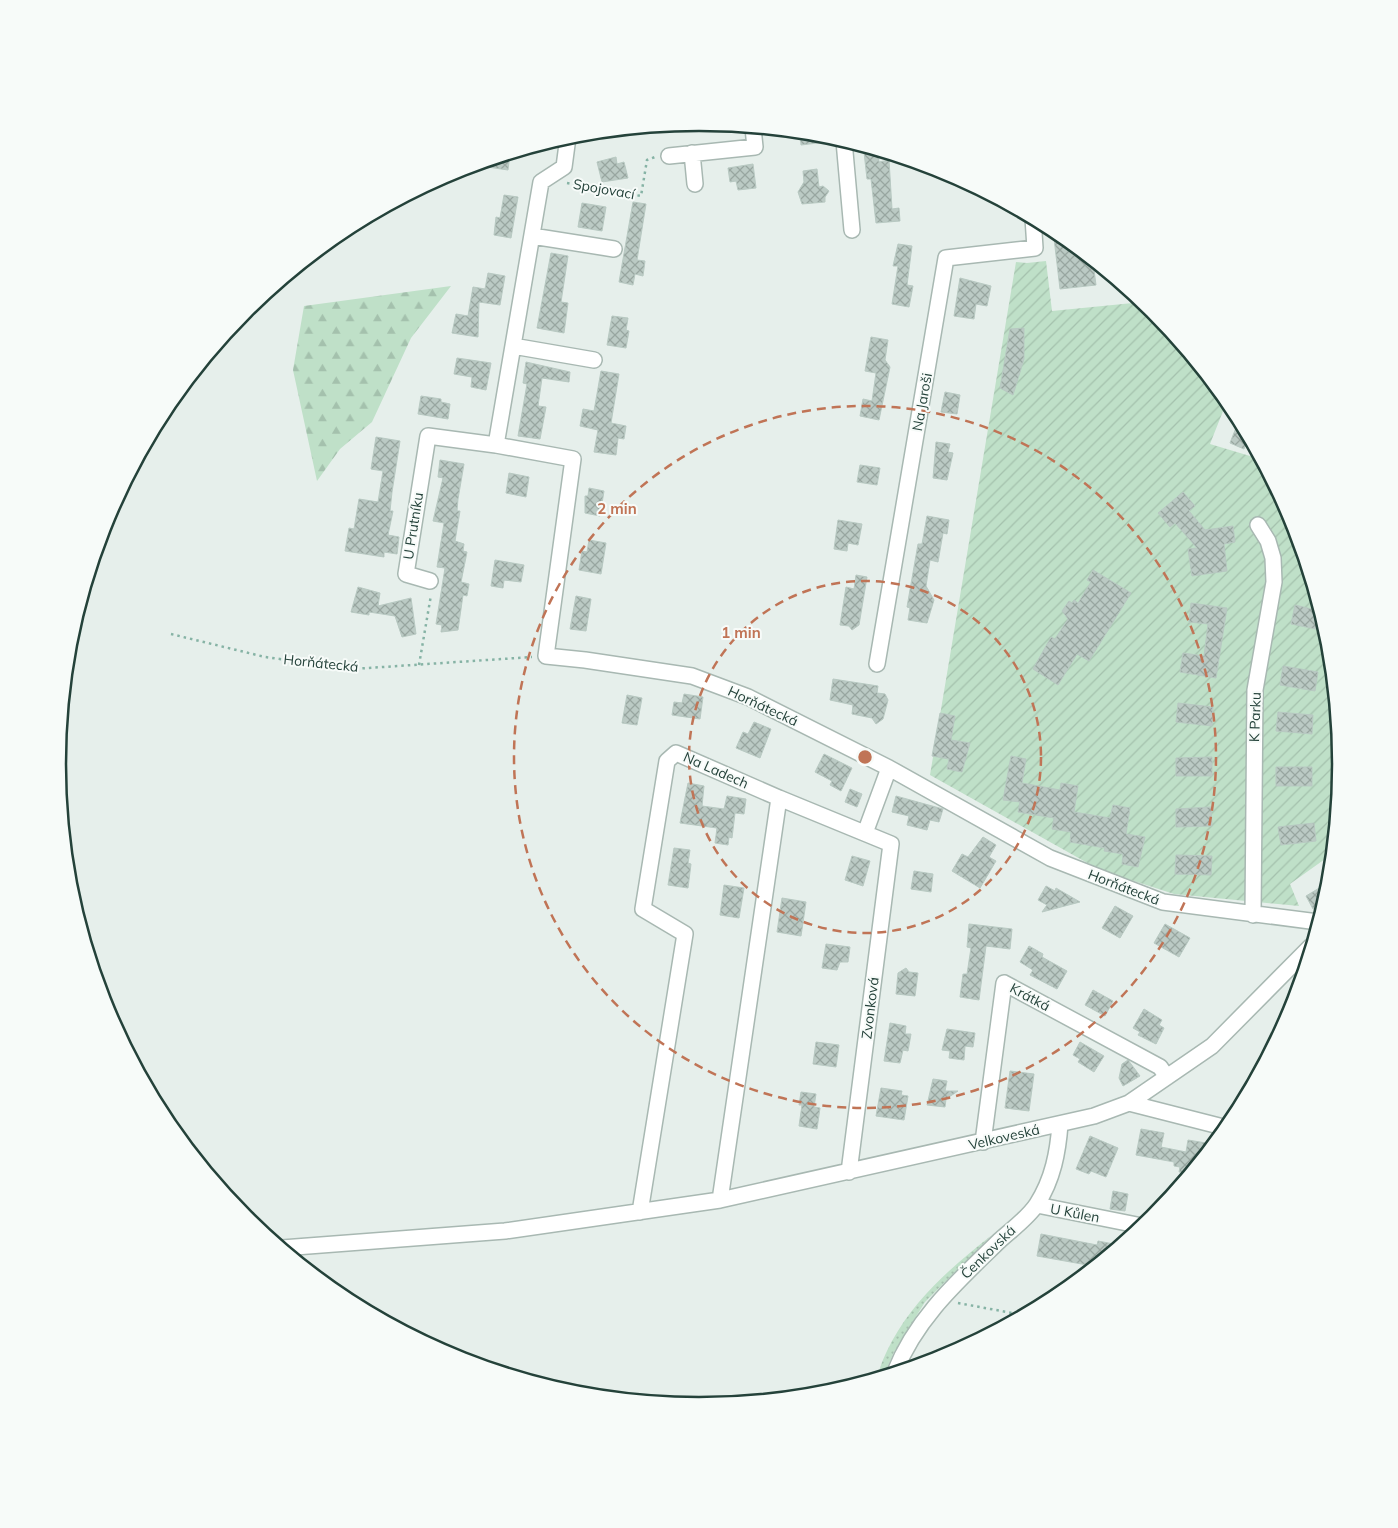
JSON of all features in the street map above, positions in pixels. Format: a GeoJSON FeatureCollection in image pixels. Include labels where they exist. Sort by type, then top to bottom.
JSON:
{"type":"FeatureCollection","features":[{"type":"Feature","properties":{"kind":"street"},"geometry":{"type":"LineString","coordinates":[[669,156],[755,147],[754,134]]}},
{"type":"Feature","properties":{"kind":"street"},"geometry":{"type":"LineString","coordinates":[[496,444],[541,182],[564,167],[567,145]]}},
{"type":"Feature","properties":{"kind":"street"},"geometry":{"type":"LineString","coordinates":[[845,149],[852,230]]}},
{"type":"Feature","properties":{"kind":"street"},"geometry":{"type":"LineString","coordinates":[[692,154],[695,184]]}},
{"type":"Feature","properties":{"kind":"street","name":"Na Jaroši"},"geometry":{"type":"LineString","coordinates":[[877,664],[946,258],[1035,248],[1034,227]]}},
{"type":"Feature","properties":{"kind":"street"},"geometry":{"type":"LineString","coordinates":[[532,236],[614,249]]}},
{"type":"Feature","properties":{"kind":"street"},"geometry":{"type":"LineString","coordinates":[[513,346],[594,360]]}},
{"type":"Feature","properties":{"kind":"street","name":"U Prutníku"},"geometry":{"type":"LineString","coordinates":[[430,581],[406,574],[428,436],[496,444],[573,459],[546,656]]}},
{"type":"Feature","properties":{"kind":"street","name":"K Parku"},"geometry":{"type":"LineString","coordinates":[[1253,915],[1255,690],[1274,582],[1273,558],[1268,541],[1258,525]]}},
{"type":"Feature","properties":{"kind":"street","name":"Horňátecká"},"geometry":{"type":"LineString","coordinates":[[546,656],[692,676],[748,697],[889,768],[1050,858],[1163,902],[1312,921]]}},
{"type":"Feature","properties":{"kind":"street","name":"Na Ladech"},"geometry":{"type":"LineString","coordinates":[[640,1212],[685,934],[644,909],[667,761],[676,753],[779,798]]}},
{"type":"Feature","properties":{"kind":"street"},"geometry":{"type":"LineString","coordinates":[[720,1200],[779,798],[865,833],[889,768]]}},
{"type":"Feature","properties":{"kind":"street","name":"Zvonková"},"geometry":{"type":"LineString","coordinates":[[848,1172],[891,844],[865,833]]}},
{"type":"Feature","properties":{"kind":"street","name":"Velkoveská"},"geometry":{"type":"LineString","coordinates":[[291,1247],[505,1231],[720,1200],[1094,1116],[1129,1103],[1212,1046],[1302,956]]}},
{"type":"Feature","properties":{"kind":"street","name":"Krátká"},"geometry":{"type":"LineString","coordinates":[[983,1142],[1004,983],[1160,1067],[1167,1077]]}},
{"type":"Feature","properties":{"kind":"street"},"geometry":{"type":"LineString","coordinates":[[1129,1103],[1218,1126]]}},
{"type":"Feature","properties":{"kind":"street","name":"Čenkovská"},"geometry":{"type":"LineString","coordinates":[[898,1364],[903,1352],[940,1299],[1036,1205],[1049,1181],[1058,1152],[1060,1124]]}},
{"type":"Feature","properties":{"kind":"street","name":"U Kůlen"},"geometry":{"type":"LineString","coordinates":[[1036,1205],[1132,1224]]}},
{"type":"Feature","properties":{"kind":"path","name":"Spojovací"},"geometry":{"type":"LineString","coordinates":[[545,179],[641,196],[647,160],[669,156]]}},
{"type":"Feature","properties":{"kind":"path"},"geometry":{"type":"LineString","coordinates":[[419,665],[432,584],[430,581]]}},
{"type":"Feature","properties":{"kind":"path","name":"Horňátecká"},"geometry":{"type":"LineString","coordinates":[[171,634],[265,657],[353,669],[546,656]]}},
{"type":"Feature","properties":{"kind":"path"},"geometry":{"type":"LineString","coordinates":[[940,1299],[1013,1313]]}},
{"type":"Feature","properties":{"kind":"green space"},"geometry":{"type":"Polygon","coordinates":[[[1046,261],[1052,311],[1132,303],[1146,317],[1175,347],[1223,410],[1210,444],[1251,456],[1284,522],[1310,600],[1320,641],[1326,681],[1332,764],[1324,860],[1290,884],[1299,906],[1174,894],[1100,870],[930,775],[1016,262],[1046,261]]]}},
{"type":"Feature","properties":{"kind":"green space"},"geometry":{"type":"Polygon","coordinates":[[[451,286],[411,338],[372,422],[340,449],[317,481],[293,370],[304,306],[451,286]]]}},
{"type":"Feature","properties":{"kind":"green space"},"geometry":{"type":"Polygon","coordinates":[[[992,1235],[925,1302],[894,1352],[887,1368],[880,1370],[892,1341],[913,1310],[924,1296],[963,1258],[992,1235]]]}},
{"type":"Feature","properties":{"kind":"building"},"geometry":{"type":"Polygon","coordinates":[[[801,140],[820,143],[801,145],[801,140]]]}},
{"type":"Feature","properties":{"kind":"building"},"geometry":{"type":"Polygon","coordinates":[[[864,153],[879,158],[879,162],[889,161],[892,209],[899,208],[900,221],[876,223],[871,179],[867,179],[864,153]]]}},
{"type":"Feature","properties":{"kind":"building"},"geometry":{"type":"Polygon","coordinates":[[[616,157],[617,164],[624,162],[628,178],[602,182],[597,162],[616,157]]]}},
{"type":"Feature","properties":{"kind":"building"},"geometry":{"type":"Polygon","coordinates":[[[509,161],[508,170],[490,167],[509,161]]]}},
{"type":"Feature","properties":{"kind":"building"},"geometry":{"type":"Polygon","coordinates":[[[753,164],[756,188],[738,190],[736,181],[730,182],[728,168],[753,164]]]}},
{"type":"Feature","properties":{"kind":"building"},"geometry":{"type":"Polygon","coordinates":[[[817,169],[819,187],[823,186],[829,191],[825,197],[825,202],[802,204],[798,192],[804,182],[803,171],[817,169]]]}},
{"type":"Feature","properties":{"kind":"building"},"geometry":{"type":"Polygon","coordinates":[[[504,195],[518,197],[511,238],[494,235],[496,217],[500,218],[504,195]]]}},
{"type":"Feature","properties":{"kind":"building"},"geometry":{"type":"Polygon","coordinates":[[[633,202],[646,204],[637,260],[645,261],[643,276],[635,274],[633,285],[619,282],[633,202]]]}},
{"type":"Feature","properties":{"kind":"building"},"geometry":{"type":"Polygon","coordinates":[[[582,203],[606,207],[602,231],[578,227],[582,203]]]}},
{"type":"Feature","properties":{"kind":"building"},"geometry":{"type":"Polygon","coordinates":[[[1054,240],[1094,270],[1096,285],[1060,289],[1054,240]]]}},
{"type":"Feature","properties":{"kind":"building"},"geometry":{"type":"Polygon","coordinates":[[[898,244],[912,246],[907,285],[913,286],[909,307],[892,304],[898,266],[893,266],[898,244]]]}},
{"type":"Feature","properties":{"kind":"building"},"geometry":{"type":"Polygon","coordinates":[[[551,253],[568,256],[561,302],[568,303],[564,333],[537,328],[551,253]]]}},
{"type":"Feature","properties":{"kind":"building"},"geometry":{"type":"Polygon","coordinates":[[[488,273],[505,276],[500,305],[479,302],[478,337],[452,333],[456,314],[468,316],[473,287],[485,289],[488,273]]]}},
{"type":"Feature","properties":{"kind":"building"},"geometry":{"type":"Polygon","coordinates":[[[960,278],[991,286],[987,306],[976,304],[974,319],[954,316],[960,278]]]}},
{"type":"Feature","properties":{"kind":"building"},"geometry":{"type":"Polygon","coordinates":[[[612,316],[628,318],[626,330],[629,331],[626,348],[607,345],[612,316]]]}},
{"type":"Feature","properties":{"kind":"building"},"geometry":{"type":"Polygon","coordinates":[[[1024,328],[1024,359],[1013,395],[1000,388],[1010,329],[1024,328]]]}},
{"type":"Feature","properties":{"kind":"building"},"geometry":{"type":"Polygon","coordinates":[[[871,337],[888,340],[885,360],[890,367],[879,420],[860,416],[863,399],[872,401],[876,373],[865,371],[871,337]]]}},
{"type":"Feature","properties":{"kind":"building"},"geometry":{"type":"Polygon","coordinates":[[[457,358],[491,363],[486,390],[471,387],[472,377],[454,374],[457,358]]]}},
{"type":"Feature","properties":{"kind":"building"},"geometry":{"type":"Polygon","coordinates":[[[526,362],[570,372],[569,382],[542,378],[538,406],[546,407],[540,439],[518,436],[527,384],[523,383],[526,362]]]}},
{"type":"Feature","properties":{"kind":"building"},"geometry":{"type":"Polygon","coordinates":[[[601,371],[619,374],[611,423],[626,426],[624,439],[618,438],[616,455],[594,452],[598,430],[580,426],[583,409],[594,411],[601,371]]]}},
{"type":"Feature","properties":{"kind":"building"},"geometry":{"type":"Polygon","coordinates":[[[945,392],[960,395],[957,414],[941,412],[945,392]]]}},
{"type":"Feature","properties":{"kind":"building"},"geometry":{"type":"Polygon","coordinates":[[[421,396],[441,399],[441,402],[450,404],[448,419],[418,414],[421,396]]]}},
{"type":"Feature","properties":{"kind":"building"},"geometry":{"type":"Polygon","coordinates":[[[1235,429],[1245,445],[1244,449],[1230,443],[1235,429]]]}},
{"type":"Feature","properties":{"kind":"building"},"geometry":{"type":"Polygon","coordinates":[[[376,437],[400,441],[390,511],[393,511],[388,535],[399,537],[397,554],[384,552],[384,557],[345,551],[349,528],[354,529],[359,499],[378,502],[383,471],[371,469],[376,437]]]}},
{"type":"Feature","properties":{"kind":"building"},"geometry":{"type":"Polygon","coordinates":[[[936,442],[950,444],[948,452],[953,453],[947,480],[933,478],[936,442]]]}},
{"type":"Feature","properties":{"kind":"building"},"geometry":{"type":"Polygon","coordinates":[[[440,460],[464,464],[458,499],[457,511],[460,511],[455,541],[464,544],[463,551],[467,552],[461,582],[469,584],[467,596],[463,595],[458,630],[441,632],[442,625],[436,624],[445,568],[437,567],[444,523],[433,521],[443,478],[438,477],[440,460]]]}},
{"type":"Feature","properties":{"kind":"building"},"geometry":{"type":"Polygon","coordinates":[[[860,465],[880,468],[877,485],[857,482],[860,465]]]}},
{"type":"Feature","properties":{"kind":"building"},"geometry":{"type":"Polygon","coordinates":[[[509,473],[529,477],[526,497],[506,493],[509,473]]]}},
{"type":"Feature","properties":{"kind":"building"},"geometry":{"type":"Polygon","coordinates":[[[589,488],[604,491],[600,516],[585,513],[585,496],[588,496],[589,488]]]}},
{"type":"Feature","properties":{"kind":"building"},"geometry":{"type":"Polygon","coordinates":[[[1183,492],[1195,506],[1189,511],[1205,530],[1233,526],[1235,542],[1224,544],[1227,571],[1192,576],[1188,549],[1197,548],[1175,523],[1170,527],[1158,513],[1183,492]]]}},
{"type":"Feature","properties":{"kind":"building"},"geometry":{"type":"Polygon","coordinates":[[[927,516],[949,520],[947,534],[943,533],[938,562],[930,560],[926,586],[934,600],[927,623],[908,620],[910,608],[907,607],[918,544],[922,544],[927,516]]]}},
{"type":"Feature","properties":{"kind":"building"},"geometry":{"type":"Polygon","coordinates":[[[838,520],[862,524],[858,545],[848,543],[847,551],[834,549],[838,520]]]}},
{"type":"Feature","properties":{"kind":"building"},"geometry":{"type":"Polygon","coordinates":[[[589,540],[606,543],[601,574],[579,570],[582,551],[587,552],[589,540]]]}},
{"type":"Feature","properties":{"kind":"building"},"geometry":{"type":"Polygon","coordinates":[[[495,560],[524,565],[521,582],[504,580],[503,588],[491,586],[495,560]]]}},
{"type":"Feature","properties":{"kind":"building"},"geometry":{"type":"Polygon","coordinates":[[[1093,570],[1131,593],[1089,661],[1077,654],[1058,685],[1033,669],[1051,637],[1055,639],[1068,619],[1062,611],[1069,601],[1072,603],[1074,600],[1078,603],[1091,582],[1087,580],[1093,570]]]}},
{"type":"Feature","properties":{"kind":"building"},"geometry":{"type":"Polygon","coordinates":[[[856,575],[867,577],[859,625],[852,630],[849,626],[840,625],[846,587],[854,589],[856,575]]]}},
{"type":"Feature","properties":{"kind":"building"},"geometry":{"type":"Polygon","coordinates":[[[358,587],[380,593],[378,606],[411,598],[416,634],[402,637],[395,616],[369,612],[369,615],[351,612],[358,587]]]}},
{"type":"Feature","properties":{"kind":"building"},"geometry":{"type":"Polygon","coordinates":[[[576,596],[591,599],[586,631],[570,629],[576,596]]]}},
{"type":"Feature","properties":{"kind":"building"},"geometry":{"type":"Polygon","coordinates":[[[1191,603],[1227,608],[1216,678],[1180,672],[1183,653],[1204,656],[1208,624],[1189,622],[1191,603]]]}},
{"type":"Feature","properties":{"kind":"building"},"geometry":{"type":"Polygon","coordinates":[[[1295,605],[1312,609],[1317,629],[1291,624],[1295,605]]]}},
{"type":"Feature","properties":{"kind":"building"},"geometry":{"type":"Polygon","coordinates":[[[1283,666],[1318,672],[1315,691],[1280,685],[1283,666]]]}},
{"type":"Feature","properties":{"kind":"building"},"geometry":{"type":"Polygon","coordinates":[[[833,679],[878,686],[877,693],[885,694],[888,700],[883,719],[876,724],[872,718],[852,714],[853,705],[830,700],[833,679]]]}},
{"type":"Feature","properties":{"kind":"building"},"geometry":{"type":"Polygon","coordinates":[[[684,694],[703,697],[700,719],[672,715],[674,702],[682,703],[684,694]]]}},
{"type":"Feature","properties":{"kind":"building"},"geometry":{"type":"Polygon","coordinates":[[[627,695],[642,698],[637,725],[622,723],[627,695]]]}},
{"type":"Feature","properties":{"kind":"building"},"geometry":{"type":"Polygon","coordinates":[[[1178,703],[1213,707],[1212,726],[1176,722],[1178,703]]]}},
{"type":"Feature","properties":{"kind":"building"},"geometry":{"type":"Polygon","coordinates":[[[1278,712],[1313,715],[1312,734],[1276,731],[1278,712]]]}},
{"type":"Feature","properties":{"kind":"building"},"geometry":{"type":"Polygon","coordinates":[[[940,713],[955,716],[951,740],[970,743],[962,772],[947,769],[949,759],[932,756],[940,713]]]}},
{"type":"Feature","properties":{"kind":"building"},"geometry":{"type":"Polygon","coordinates":[[[754,722],[771,729],[760,758],[736,748],[743,732],[748,734],[754,722]]]}},
{"type":"Feature","properties":{"kind":"building"},"geometry":{"type":"Polygon","coordinates":[[[824,754],[852,768],[841,791],[830,785],[832,781],[815,772],[824,754]]]}},
{"type":"Feature","properties":{"kind":"building"},"geometry":{"type":"Polygon","coordinates":[[[1011,756],[1026,759],[1022,783],[1060,790],[1061,783],[1078,786],[1074,812],[1110,818],[1113,805],[1130,808],[1126,834],[1145,837],[1138,867],[1122,864],[1123,854],[1104,851],[1105,848],[1070,842],[1071,832],[1052,829],[1054,818],[1018,812],[1020,802],[1003,800],[1011,756]]]}},
{"type":"Feature","properties":{"kind":"building"},"geometry":{"type":"Polygon","coordinates":[[[1212,757],[1212,776],[1176,776],[1176,758],[1212,757]]]}},
{"type":"Feature","properties":{"kind":"building"},"geometry":{"type":"Polygon","coordinates":[[[1276,767],[1312,767],[1312,786],[1276,786],[1276,767]]]}},
{"type":"Feature","properties":{"kind":"building"},"geometry":{"type":"Polygon","coordinates":[[[688,783],[704,786],[702,806],[724,809],[727,796],[746,799],[744,814],[735,813],[732,838],[729,837],[728,845],[715,843],[717,828],[680,823],[688,783]]]}},
{"type":"Feature","properties":{"kind":"building"},"geometry":{"type":"Polygon","coordinates":[[[850,789],[862,794],[857,807],[845,802],[850,789]]]}},
{"type":"Feature","properties":{"kind":"building"},"geometry":{"type":"Polygon","coordinates":[[[896,796],[943,809],[939,822],[930,820],[927,830],[907,825],[909,816],[892,812],[896,796]]]}},
{"type":"Feature","properties":{"kind":"building"},"geometry":{"type":"Polygon","coordinates":[[[1211,807],[1212,826],[1176,827],[1176,809],[1211,807]]]}},
{"type":"Feature","properties":{"kind":"building"},"geometry":{"type":"Polygon","coordinates":[[[1314,823],[1316,841],[1281,845],[1278,827],[1314,823]]]}},
{"type":"Feature","properties":{"kind":"building"},"geometry":{"type":"Polygon","coordinates":[[[983,837],[996,845],[989,857],[996,861],[980,888],[952,871],[962,854],[968,857],[983,837]]]}},
{"type":"Feature","properties":{"kind":"building"},"geometry":{"type":"Polygon","coordinates":[[[674,848],[690,850],[688,863],[691,864],[688,888],[668,885],[674,848]]]}},
{"type":"Feature","properties":{"kind":"building"},"geometry":{"type":"Polygon","coordinates":[[[1176,855],[1212,856],[1211,875],[1175,874],[1176,855]]]}},
{"type":"Feature","properties":{"kind":"building"},"geometry":{"type":"Polygon","coordinates":[[[852,856],[870,861],[863,886],[845,880],[852,856]]]}},
{"type":"Feature","properties":{"kind":"building"},"geometry":{"type":"Polygon","coordinates":[[[914,871],[933,874],[931,892],[911,889],[914,871]]]}},
{"type":"Feature","properties":{"kind":"building"},"geometry":{"type":"Polygon","coordinates":[[[724,885],[744,888],[739,918],[720,915],[724,885]]]}},
{"type":"Feature","properties":{"kind":"building"},"geometry":{"type":"Polygon","coordinates":[[[1046,886],[1055,891],[1056,888],[1080,902],[1042,912],[1047,905],[1038,900],[1046,886]]]}},
{"type":"Feature","properties":{"kind":"building"},"geometry":{"type":"Polygon","coordinates":[[[1320,888],[1315,909],[1313,909],[1306,896],[1320,888]]]}},
{"type":"Feature","properties":{"kind":"building"},"geometry":{"type":"Polygon","coordinates":[[[782,898],[806,902],[801,936],[777,932],[782,898]]]}},
{"type":"Feature","properties":{"kind":"building"},"geometry":{"type":"Polygon","coordinates":[[[1115,906],[1133,916],[1120,938],[1102,928],[1115,906]]]}},
{"type":"Feature","properties":{"kind":"building"},"geometry":{"type":"Polygon","coordinates":[[[969,924],[1012,929],[1010,949],[986,946],[979,1000],[960,997],[963,974],[967,974],[971,948],[967,947],[969,924]]]}},
{"type":"Feature","properties":{"kind":"building"},"geometry":{"type":"Polygon","coordinates":[[[1165,924],[1190,938],[1179,957],[1154,943],[1165,924]]]}},
{"type":"Feature","properties":{"kind":"building"},"geometry":{"type":"Polygon","coordinates":[[[826,944],[850,947],[848,962],[840,962],[837,970],[822,968],[826,944]]]}},
{"type":"Feature","properties":{"kind":"building"},"geometry":{"type":"Polygon","coordinates":[[[1029,946],[1043,954],[1042,957],[1067,971],[1057,989],[1030,975],[1033,970],[1020,962],[1029,946]]]}},
{"type":"Feature","properties":{"kind":"building"},"geometry":{"type":"Polygon","coordinates":[[[906,968],[909,972],[918,973],[915,996],[896,994],[898,973],[906,968]]]}},
{"type":"Feature","properties":{"kind":"building"},"geometry":{"type":"Polygon","coordinates":[[[1093,990],[1113,1001],[1105,1016],[1085,1005],[1093,990]]]}},
{"type":"Feature","properties":{"kind":"building"},"geometry":{"type":"Polygon","coordinates":[[[1144,1009],[1162,1020],[1159,1025],[1164,1028],[1156,1044],[1138,1035],[1140,1032],[1133,1028],[1144,1009]]]}},
{"type":"Feature","properties":{"kind":"building"},"geometry":{"type":"Polygon","coordinates":[[[890,1023],[906,1026],[905,1034],[911,1034],[908,1051],[903,1050],[900,1063],[884,1061],[890,1023]]]}},
{"type":"Feature","properties":{"kind":"building"},"geometry":{"type":"Polygon","coordinates":[[[947,1029],[975,1033],[973,1047],[965,1046],[964,1060],[949,1058],[950,1051],[942,1050],[947,1029]]]}},
{"type":"Feature","properties":{"kind":"building"},"geometry":{"type":"Polygon","coordinates":[[[816,1042],[839,1045],[836,1067],[813,1064],[816,1042]]]}},
{"type":"Feature","properties":{"kind":"building"},"geometry":{"type":"Polygon","coordinates":[[[1080,1042],[1104,1056],[1094,1072],[1078,1062],[1080,1059],[1073,1055],[1080,1042]]]}},
{"type":"Feature","properties":{"kind":"building"},"geometry":{"type":"Polygon","coordinates":[[[1128,1060],[1140,1076],[1123,1086],[1119,1078],[1122,1064],[1128,1060]]]}},
{"type":"Feature","properties":{"kind":"building"},"geometry":{"type":"Polygon","coordinates":[[[1010,1071],[1034,1074],[1029,1111],[1005,1108],[1010,1071]]]}},
{"type":"Feature","properties":{"kind":"building"},"geometry":{"type":"Polygon","coordinates":[[[933,1079],[947,1081],[945,1091],[958,1091],[946,1099],[945,1107],[927,1105],[933,1079]]]}},
{"type":"Feature","properties":{"kind":"building"},"geometry":{"type":"Polygon","coordinates":[[[881,1088],[902,1091],[901,1095],[908,1096],[904,1120],[876,1116],[881,1088]]]}},
{"type":"Feature","properties":{"kind":"building"},"geometry":{"type":"Polygon","coordinates":[[[801,1092],[816,1094],[814,1107],[820,1108],[817,1129],[799,1126],[802,1105],[799,1105],[801,1092]]]}},
{"type":"Feature","properties":{"kind":"building"},"geometry":{"type":"Polygon","coordinates":[[[1141,1129],[1164,1133],[1161,1147],[1186,1152],[1188,1140],[1205,1143],[1182,1172],[1179,1172],[1180,1167],[1174,1166],[1174,1162],[1136,1155],[1141,1129]]]}},
{"type":"Feature","properties":{"kind":"building"},"geometry":{"type":"Polygon","coordinates":[[[1090,1136],[1118,1148],[1106,1177],[1091,1171],[1089,1174],[1076,1169],[1090,1136]]]}},
{"type":"Feature","properties":{"kind":"building"},"geometry":{"type":"Polygon","coordinates":[[[1113,1191],[1128,1194],[1125,1211],[1110,1209],[1113,1191]]]}},
{"type":"Feature","properties":{"kind":"building"},"geometry":{"type":"Polygon","coordinates":[[[1041,1234],[1097,1245],[1098,1241],[1112,1244],[1086,1265],[1037,1256],[1041,1234]]]}}]}
